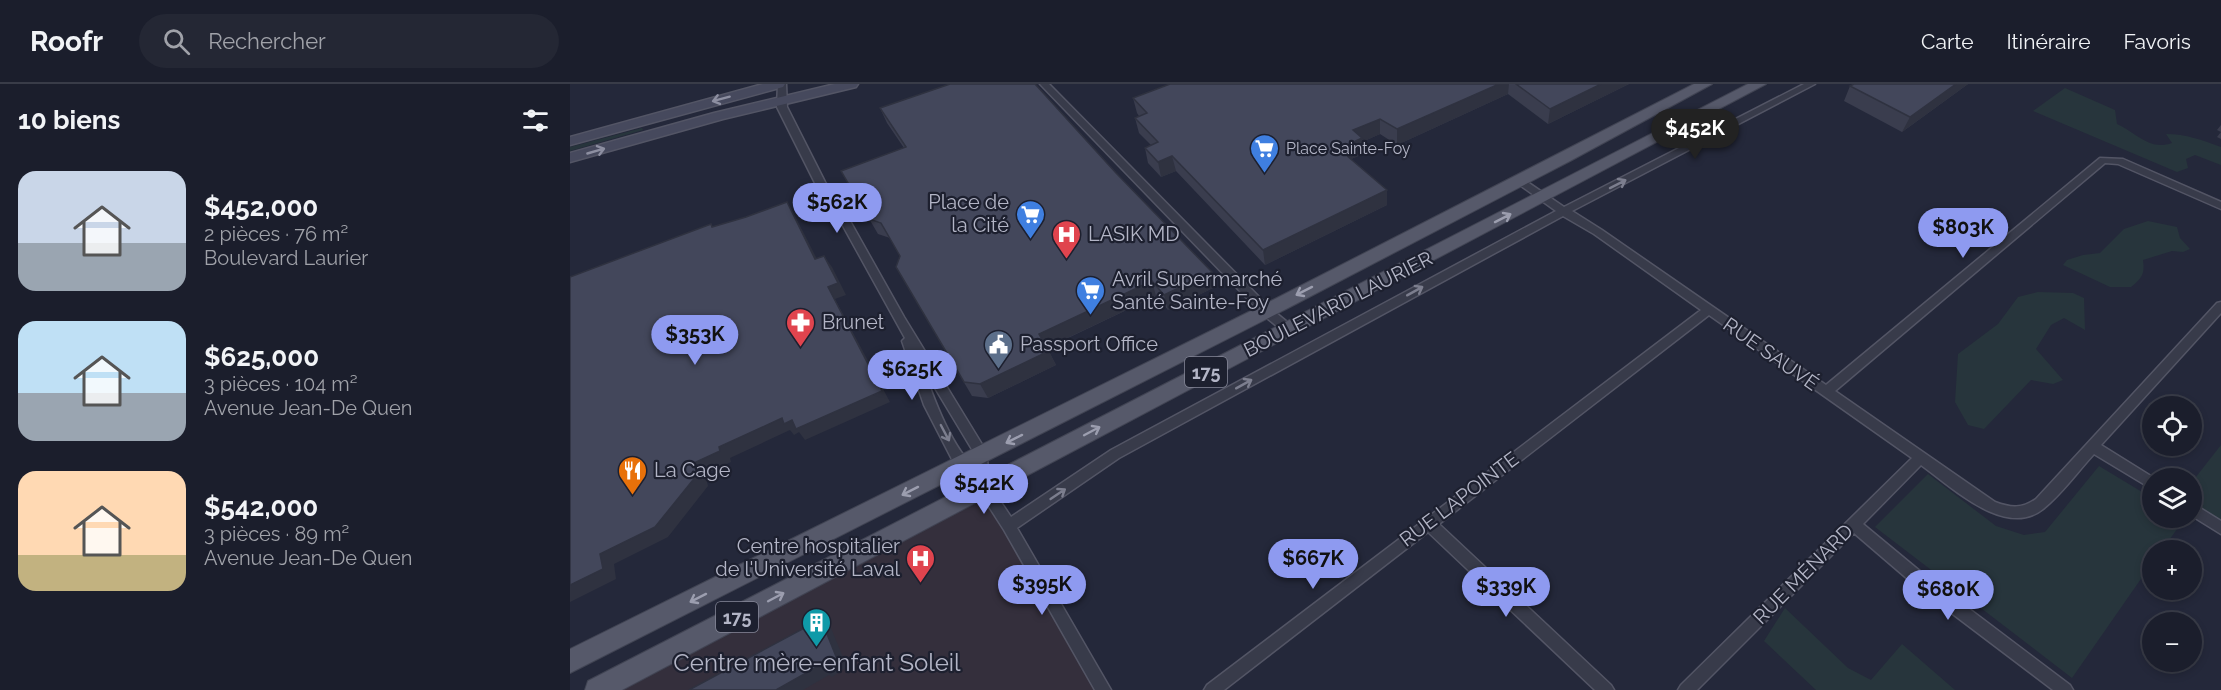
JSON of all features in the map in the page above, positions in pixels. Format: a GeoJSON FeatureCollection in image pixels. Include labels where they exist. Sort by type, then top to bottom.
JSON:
{"type":"FeatureCollection","features":[{"type":"Feature","properties":{"kind":"main road"},"geometry":{"type":"LineString","coordinates":[[570,141],[780,84]]}},
{"type":"Feature","properties":{"kind":"main road"},"geometry":{"type":"LineString","coordinates":[[570,158],[781,100],[851,84]]}},
{"type":"Feature","properties":{"kind":"main road","name":"BOULEVARD LAURIER"},"geometry":{"type":"LineString","coordinates":[[570,662],[1266,311],[1705,84]]}},
{"type":"Feature","properties":{"kind":"main road","name":"BOULEVARD LAURIER"},"geometry":{"type":"LineString","coordinates":[[597,690],[1759,84]]}},
{"type":"Feature","properties":{"kind":"street"},"geometry":{"type":"LineString","coordinates":[[780,84],[784,111],[820,183],[836,205],[900,320],[982,455],[984,487]]}},
{"type":"Feature","properties":{"kind":"street"},"geometry":{"type":"LineString","coordinates":[[1044,84],[1266,311],[1288,329]]}},
{"type":"Feature","properties":{"kind":"street","name":"BOULEVARD LAURIER"},"geometry":{"type":"LineString","coordinates":[[1010,526],[1116,454],[1503,243],[1811,84]]}},
{"type":"Feature","properties":{"kind":"street"},"geometry":{"type":"LineString","coordinates":[[1827,392],[2103,159],[2120,161],[2221,207]]}},
{"type":"Feature","properties":{"kind":"street","name":"RUE SAUVÉ"},"geometry":{"type":"LineString","coordinates":[[1520,181],[1990,506],[2007,513],[2028,513],[2041,503],[2092,446]]}},
{"type":"Feature","properties":{"kind":"street"},"geometry":{"type":"LineString","coordinates":[[2142,478],[2092,446],[2221,306]]}},
{"type":"Feature","properties":{"kind":"street","name":"RUE LAPOINTE"},"geometry":{"type":"LineString","coordinates":[[1218,688],[1708,310]]}},
{"type":"Feature","properties":{"kind":"street"},"geometry":{"type":"LineString","coordinates":[[900,320],[930,405],[962,465],[984,487],[1010,526],[1103,690]]}},
{"type":"Feature","properties":{"kind":"street","name":"RUE MÉNARD"},"geometry":{"type":"LineString","coordinates":[[1686,690],[1920,458]]}},
{"type":"Feature","properties":{"kind":"street"},"geometry":{"type":"LineString","coordinates":[[2202,516],[2221,528]]}},
{"type":"Feature","properties":{"kind":"street"},"geometry":{"type":"LineString","coordinates":[[1428,524],[1606,690]]}},
{"type":"Feature","properties":{"kind":"street"},"geometry":{"type":"LineString","coordinates":[[1853,524],[1922,582],[2065,690]]}},
{"type":"Feature","properties":{"kind":"shaded area"},"geometry":{"type":"Polygon","coordinates":[[[2065,88],[2115,110],[2117,124],[2150,143],[2164,145],[2172,143],[2166,134],[2173,134],[2221,147],[2221,165],[2195,155],[2186,159],[2188,168],[2177,172],[2033,111],[2065,88]]]}},
{"type":"Feature","properties":{"kind":"shaded area"},"geometry":{"type":"Polygon","coordinates":[[[642,128],[643,130],[570,151],[570,147],[642,128]]]}},
{"type":"Feature","properties":{"kind":"shaded area"},"geometry":{"type":"Polygon","coordinates":[[[2148,221],[2177,227],[2180,238],[2190,249],[2183,252],[2172,251],[2143,260],[2142,275],[2131,287],[2110,287],[2063,265],[2067,260],[2100,253],[2124,229],[2148,221]]]}},
{"type":"Feature","properties":{"kind":"shaded area"},"geometry":{"type":"Polygon","coordinates":[[[2038,292],[2073,293],[2084,298],[2085,330],[2064,318],[2051,325],[2036,349],[2063,380],[2053,384],[2031,380],[1984,429],[1968,425],[1955,402],[1958,354],[1998,324],[2018,297],[2038,292]]]}},
{"type":"Feature","properties":{"kind":"shaded area"},"geometry":{"type":"Polygon","coordinates":[[[2221,445],[2221,521],[2202,509],[2202,469],[2221,445]]]}},
{"type":"Feature","properties":{"kind":"shaded area"},"geometry":{"type":"Polygon","coordinates":[[[2099,466],[2142,492],[2142,528],[2178,528],[2169,540],[2142,540],[2142,577],[2072,678],[1875,527],[1928,474],[1996,526],[2024,535],[2045,532],[2099,466]]]}},
{"type":"Feature","properties":{"kind":"shaded area","name":"Centre hospitalier de l'Université Laval"},"geometry":{"type":"Polygon","coordinates":[[[984,487],[1103,690],[598,690],[984,487]]]}},
{"type":"Feature","properties":{"kind":"shaded area"},"geometry":{"type":"Polygon","coordinates":[[[1785,608],[1848,668],[1871,680],[1902,644],[1955,690],[1816,690],[1764,641],[1785,608]]]}},
{"type":"Feature","properties":{"kind":"building","name":"Place de la Cité"},"geometry":{"type":"Polygon","coordinates":[[[950,84],[1035,84],[1116,173],[1212,272],[1164,295],[1152,281],[1039,334],[1049,351],[980,384],[964,382],[896,267],[900,256],[881,223],[869,219],[841,171],[906,147],[880,108],[950,84]]]}},
{"type":"Feature","properties":{"kind":"building","name":"Place Sainte-Foy"},"geometry":{"type":"Polygon","coordinates":[[[1170,84],[1499,84],[1397,129],[1380,119],[1353,130],[1362,138],[1339,149],[1387,190],[1263,250],[1172,156],[1158,162],[1145,148],[1158,142],[1135,118],[1147,113],[1133,98],[1170,84]]]}},
{"type":"Feature","properties":{"kind":"building"},"geometry":{"type":"Polygon","coordinates":[[[1516,84],[1601,84],[1550,109],[1516,84]]]}},
{"type":"Feature","properties":{"kind":"building"},"geometry":{"type":"Polygon","coordinates":[[[1854,84],[1956,84],[1910,117],[1850,86],[1854,84]]]}},
{"type":"Feature","properties":{"kind":"building"},"geometry":{"type":"Polygon","coordinates":[[[787,202],[815,259],[824,256],[838,283],[828,287],[882,391],[796,429],[792,420],[784,424],[782,418],[719,447],[720,451],[694,463],[697,475],[655,527],[600,554],[603,569],[570,585],[570,277],[711,224],[712,227],[787,202]]]}},
{"type":"Feature","properties":{"kind":"building"},"geometry":{"type":"Polygon","coordinates":[[[821,619],[837,659],[821,668],[820,665],[776,690],[689,690],[821,619]]]}},
{"type":"Feature","properties":{"kind":"place","name":"Place Sainte-Foy"},"geometry":{"type":"Point","coordinates":[1265,174]}},
{"type":"Feature","properties":{"kind":"place","name":"Place de la Cité"},"geometry":{"type":"Point","coordinates":[1030,240]}},
{"type":"Feature","properties":{"kind":"place","name":"LASIK MD"},"geometry":{"type":"Point","coordinates":[1067,260]}},
{"type":"Feature","properties":{"kind":"place","name":"Avril Supermarché Santé Sainte-Foy"},"geometry":{"type":"Point","coordinates":[1091,316]}},
{"type":"Feature","properties":{"kind":"place","name":"Brunet"},"geometry":{"type":"Point","coordinates":[801,348]}},
{"type":"Feature","properties":{"kind":"place","name":"Passport Office"},"geometry":{"type":"Point","coordinates":[999,370]}},
{"type":"Feature","properties":{"kind":"place","name":"La Cage"},"geometry":{"type":"Point","coordinates":[633,496]}},
{"type":"Feature","properties":{"kind":"place","name":"Centre hospitalier de l'Université Laval"},"geometry":{"type":"Point","coordinates":[921,584]}},
{"type":"Feature","properties":{"kind":"place","name":"Centre mère-enfant Soleil"},"geometry":{"type":"Point","coordinates":[817,648]}}]}
